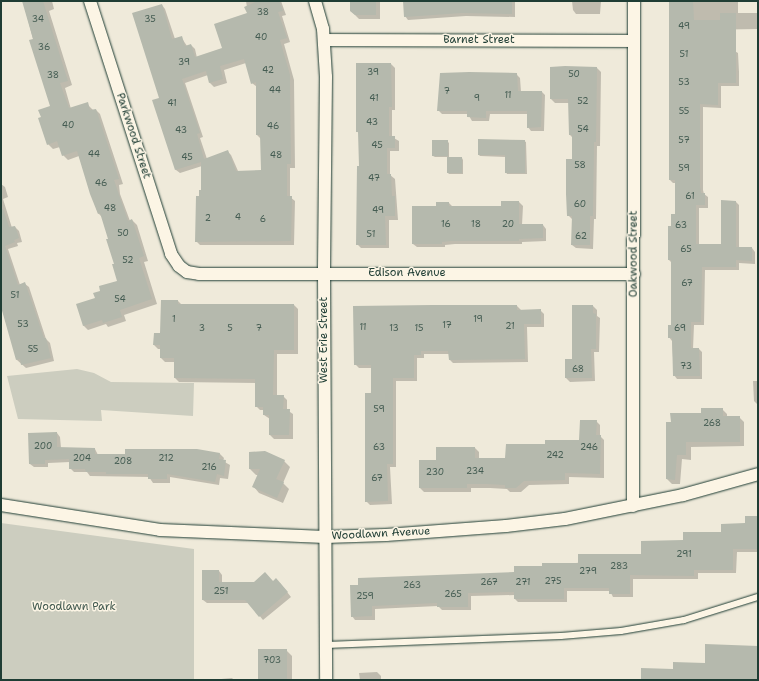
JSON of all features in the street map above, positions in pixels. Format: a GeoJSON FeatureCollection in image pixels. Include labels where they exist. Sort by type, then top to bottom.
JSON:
{"type":"FeatureCollection","features":[{"type":"Feature","properties":{"kind":"street","name":"Parkwood Street"},"geometry":{"type":"LineString","coordinates":[[90,1],[171,254],[181,269]]}},
{"type":"Feature","properties":{"kind":"street","name":"West Erie Street"},"geometry":{"type":"LineString","coordinates":[[315,1],[324,40],[326,76],[324,273],[326,680]]}},
{"type":"Feature","properties":{"kind":"street","name":"Oakwood Street"},"geometry":{"type":"LineString","coordinates":[[633,506],[634,1]]}},
{"type":"Feature","properties":{"kind":"street","name":"Barnet Street"},"geometry":{"type":"LineString","coordinates":[[324,40],[634,41]]}},
{"type":"Feature","properties":{"kind":"street","name":"Edison Avenue"},"geometry":{"type":"LineString","coordinates":[[181,269],[190,273],[199,274],[634,274]]}},
{"type":"Feature","properties":{"kind":"street","name":"Woodlawn Avenue"},"geometry":{"type":"LineString","coordinates":[[1,505],[160,530],[325,537],[506,526],[565,519],[633,506],[710,488],[758,474]]}},
{"type":"Feature","properties":{"kind":"lane"},"geometry":{"type":"LineString","coordinates":[[326,645],[561,636],[621,631],[684,620],[758,597]]}},
{"type":"Feature","properties":{"kind":"green space"},"geometry":{"type":"Polygon","coordinates":[[[77,369],[94,373],[111,382],[194,383],[193,416],[101,410],[102,421],[18,419],[7,376],[77,369]]]}},
{"type":"Feature","properties":{"kind":"green space","name":"Woodlawn Park"},"geometry":{"type":"Polygon","coordinates":[[[1,523],[194,549],[194,680],[1,680],[1,523]]]}},
{"type":"Feature","properties":{"kind":"building"},"geometry":{"type":"Polygon","coordinates":[[[22,1],[43,1],[68,81],[60,83],[69,108],[88,102],[90,110],[96,109],[119,179],[114,180],[128,221],[132,219],[144,256],[139,258],[152,299],[120,310],[122,317],[103,323],[102,320],[83,326],[76,304],[95,298],[93,293],[100,291],[99,286],[117,281],[112,264],[114,264],[106,239],[108,239],[100,213],[98,214],[90,194],[77,151],[62,156],[57,141],[47,145],[38,118],[41,117],[38,110],[50,106],[29,40],[33,39],[22,1]]]}},
{"type":"Feature","properties":{"kind":"building"},"geometry":{"type":"Polygon","coordinates":[[[258,1],[279,1],[283,11],[278,12],[287,38],[280,40],[290,75],[291,164],[287,164],[287,196],[292,196],[291,241],[195,242],[196,196],[199,196],[199,190],[201,190],[201,162],[175,170],[152,100],[159,98],[132,13],[162,4],[172,39],[182,36],[185,46],[191,44],[195,57],[222,48],[214,24],[247,13],[244,7],[258,1]],[[244,59],[220,66],[223,79],[209,83],[206,71],[182,79],[200,133],[197,134],[204,159],[228,150],[236,171],[261,170],[260,135],[256,135],[256,82],[251,84],[244,59]]]}},
{"type":"Feature","properties":{"kind":"building"},"geometry":{"type":"Polygon","coordinates":[[[350,1],[376,1],[376,15],[355,15],[350,11],[350,1]]]}},
{"type":"Feature","properties":{"kind":"building"},"geometry":{"type":"Polygon","coordinates":[[[403,1],[512,1],[512,14],[462,13],[404,17],[403,1]]]}},
{"type":"Feature","properties":{"kind":"building"},"geometry":{"type":"Polygon","coordinates":[[[669,1],[693,1],[694,20],[720,20],[720,13],[736,13],[736,83],[718,83],[718,105],[700,104],[700,186],[701,193],[705,193],[705,205],[696,205],[696,244],[721,244],[721,200],[736,201],[736,247],[752,247],[752,261],[736,260],[736,267],[702,267],[701,322],[691,322],[691,348],[699,348],[700,376],[673,376],[672,338],[668,338],[668,325],[671,325],[671,260],[668,260],[668,226],[671,226],[671,214],[675,214],[675,180],[669,180],[669,1]]]}},
{"type":"Feature","properties":{"kind":"building"},"geometry":{"type":"Polygon","coordinates":[[[356,63],[391,63],[392,107],[389,107],[389,136],[395,136],[395,148],[387,148],[387,174],[391,174],[392,196],[395,196],[395,216],[385,216],[386,245],[356,245],[357,166],[359,166],[358,132],[356,132],[356,63]]]}},
{"type":"Feature","properties":{"kind":"building"},"geometry":{"type":"Polygon","coordinates":[[[550,67],[597,67],[596,142],[594,142],[593,216],[590,216],[590,245],[571,245],[572,216],[567,216],[566,194],[566,159],[572,159],[572,135],[569,135],[568,99],[550,99],[550,67]]]}},
{"type":"Feature","properties":{"kind":"building"},"geometry":{"type":"Polygon","coordinates":[[[440,73],[517,73],[518,91],[542,91],[541,127],[527,128],[527,111],[486,111],[486,118],[467,117],[467,111],[437,111],[440,73]]]}},
{"type":"Feature","properties":{"kind":"building"},"geometry":{"type":"Polygon","coordinates":[[[478,139],[525,140],[525,173],[505,173],[505,155],[478,155],[478,139]]]}},
{"type":"Feature","properties":{"kind":"building"},"geometry":{"type":"Polygon","coordinates":[[[432,140],[448,140],[448,156],[432,156],[432,140]]]}},
{"type":"Feature","properties":{"kind":"building"},"geometry":{"type":"Polygon","coordinates":[[[447,157],[462,157],[462,173],[447,173],[447,157]]]}},
{"type":"Feature","properties":{"kind":"building"},"geometry":{"type":"Polygon","coordinates":[[[501,201],[519,201],[519,224],[543,224],[543,238],[519,239],[519,241],[451,241],[442,242],[442,244],[412,244],[412,206],[436,206],[436,202],[449,202],[449,206],[501,206],[501,201]]]}},
{"type":"Feature","properties":{"kind":"building"},"geometry":{"type":"Polygon","coordinates":[[[1,209],[3,209],[9,227],[15,226],[19,238],[14,240],[15,242],[5,246],[18,285],[25,282],[44,338],[46,338],[51,358],[21,365],[20,359],[16,360],[1,307],[1,209]]]}},
{"type":"Feature","properties":{"kind":"building"},"geometry":{"type":"Polygon","coordinates":[[[161,300],[178,300],[178,304],[294,304],[294,350],[274,350],[273,395],[284,395],[283,409],[290,409],[289,435],[269,435],[269,415],[263,415],[263,407],[255,407],[255,379],[174,378],[174,358],[160,358],[160,345],[153,345],[154,333],[160,333],[161,300]]]}},
{"type":"Feature","properties":{"kind":"building"},"geometry":{"type":"Polygon","coordinates":[[[517,305],[517,310],[541,309],[541,324],[524,324],[525,359],[449,360],[448,351],[421,351],[421,355],[414,355],[414,378],[393,378],[393,464],[387,464],[388,501],[365,502],[365,393],[371,393],[371,365],[354,365],[353,306],[517,305]]]}},
{"type":"Feature","properties":{"kind":"building"},"geometry":{"type":"Polygon","coordinates":[[[572,305],[593,305],[593,313],[596,314],[596,349],[591,349],[592,378],[565,378],[565,359],[572,359],[572,305]]]}},
{"type":"Feature","properties":{"kind":"building"},"geometry":{"type":"Polygon","coordinates":[[[701,408],[723,408],[723,416],[740,416],[740,442],[686,442],[686,455],[677,455],[675,480],[666,479],[666,422],[671,422],[670,413],[701,413],[701,408]]]}},
{"type":"Feature","properties":{"kind":"building"},"geometry":{"type":"Polygon","coordinates":[[[580,420],[597,420],[596,435],[601,435],[600,474],[565,473],[565,480],[524,481],[516,488],[505,488],[505,485],[467,484],[467,488],[419,488],[419,460],[436,460],[436,447],[475,447],[475,458],[505,458],[506,444],[545,444],[545,440],[579,440],[580,420]]]}},
{"type":"Feature","properties":{"kind":"building"},"geometry":{"type":"Polygon","coordinates":[[[57,432],[57,447],[95,448],[95,454],[125,454],[125,449],[197,449],[220,453],[219,459],[226,460],[224,476],[217,474],[215,482],[167,474],[167,479],[148,479],[148,474],[106,474],[106,472],[86,472],[85,469],[69,469],[69,459],[45,460],[45,464],[29,464],[28,433],[57,432]]]}},
{"type":"Feature","properties":{"kind":"building"},"geometry":{"type":"Polygon","coordinates":[[[265,451],[285,460],[276,479],[284,482],[277,498],[252,487],[260,469],[249,469],[249,452],[265,451]]]}},
{"type":"Feature","properties":{"kind":"building"},"geometry":{"type":"Polygon","coordinates":[[[745,516],[758,516],[758,549],[733,549],[733,570],[694,570],[694,576],[630,575],[630,594],[609,594],[609,588],[564,588],[564,599],[514,599],[514,592],[468,593],[468,607],[437,607],[437,603],[372,606],[372,616],[351,617],[350,585],[358,585],[358,578],[514,572],[514,566],[542,566],[542,563],[578,563],[578,554],[641,554],[641,541],[683,540],[683,532],[721,532],[721,524],[745,523],[745,516]]]}},
{"type":"Feature","properties":{"kind":"building"},"geometry":{"type":"Polygon","coordinates":[[[202,570],[219,570],[219,582],[254,582],[265,572],[273,581],[276,578],[288,592],[259,617],[245,600],[202,600],[202,570]]]}},
{"type":"Feature","properties":{"kind":"building"},"geometry":{"type":"Polygon","coordinates":[[[705,644],[758,646],[758,680],[641,680],[641,668],[673,669],[673,662],[705,663],[705,644]]]}},
{"type":"Feature","properties":{"kind":"building"},"geometry":{"type":"Polygon","coordinates":[[[258,649],[287,649],[287,680],[258,680],[258,649]]]}}]}
